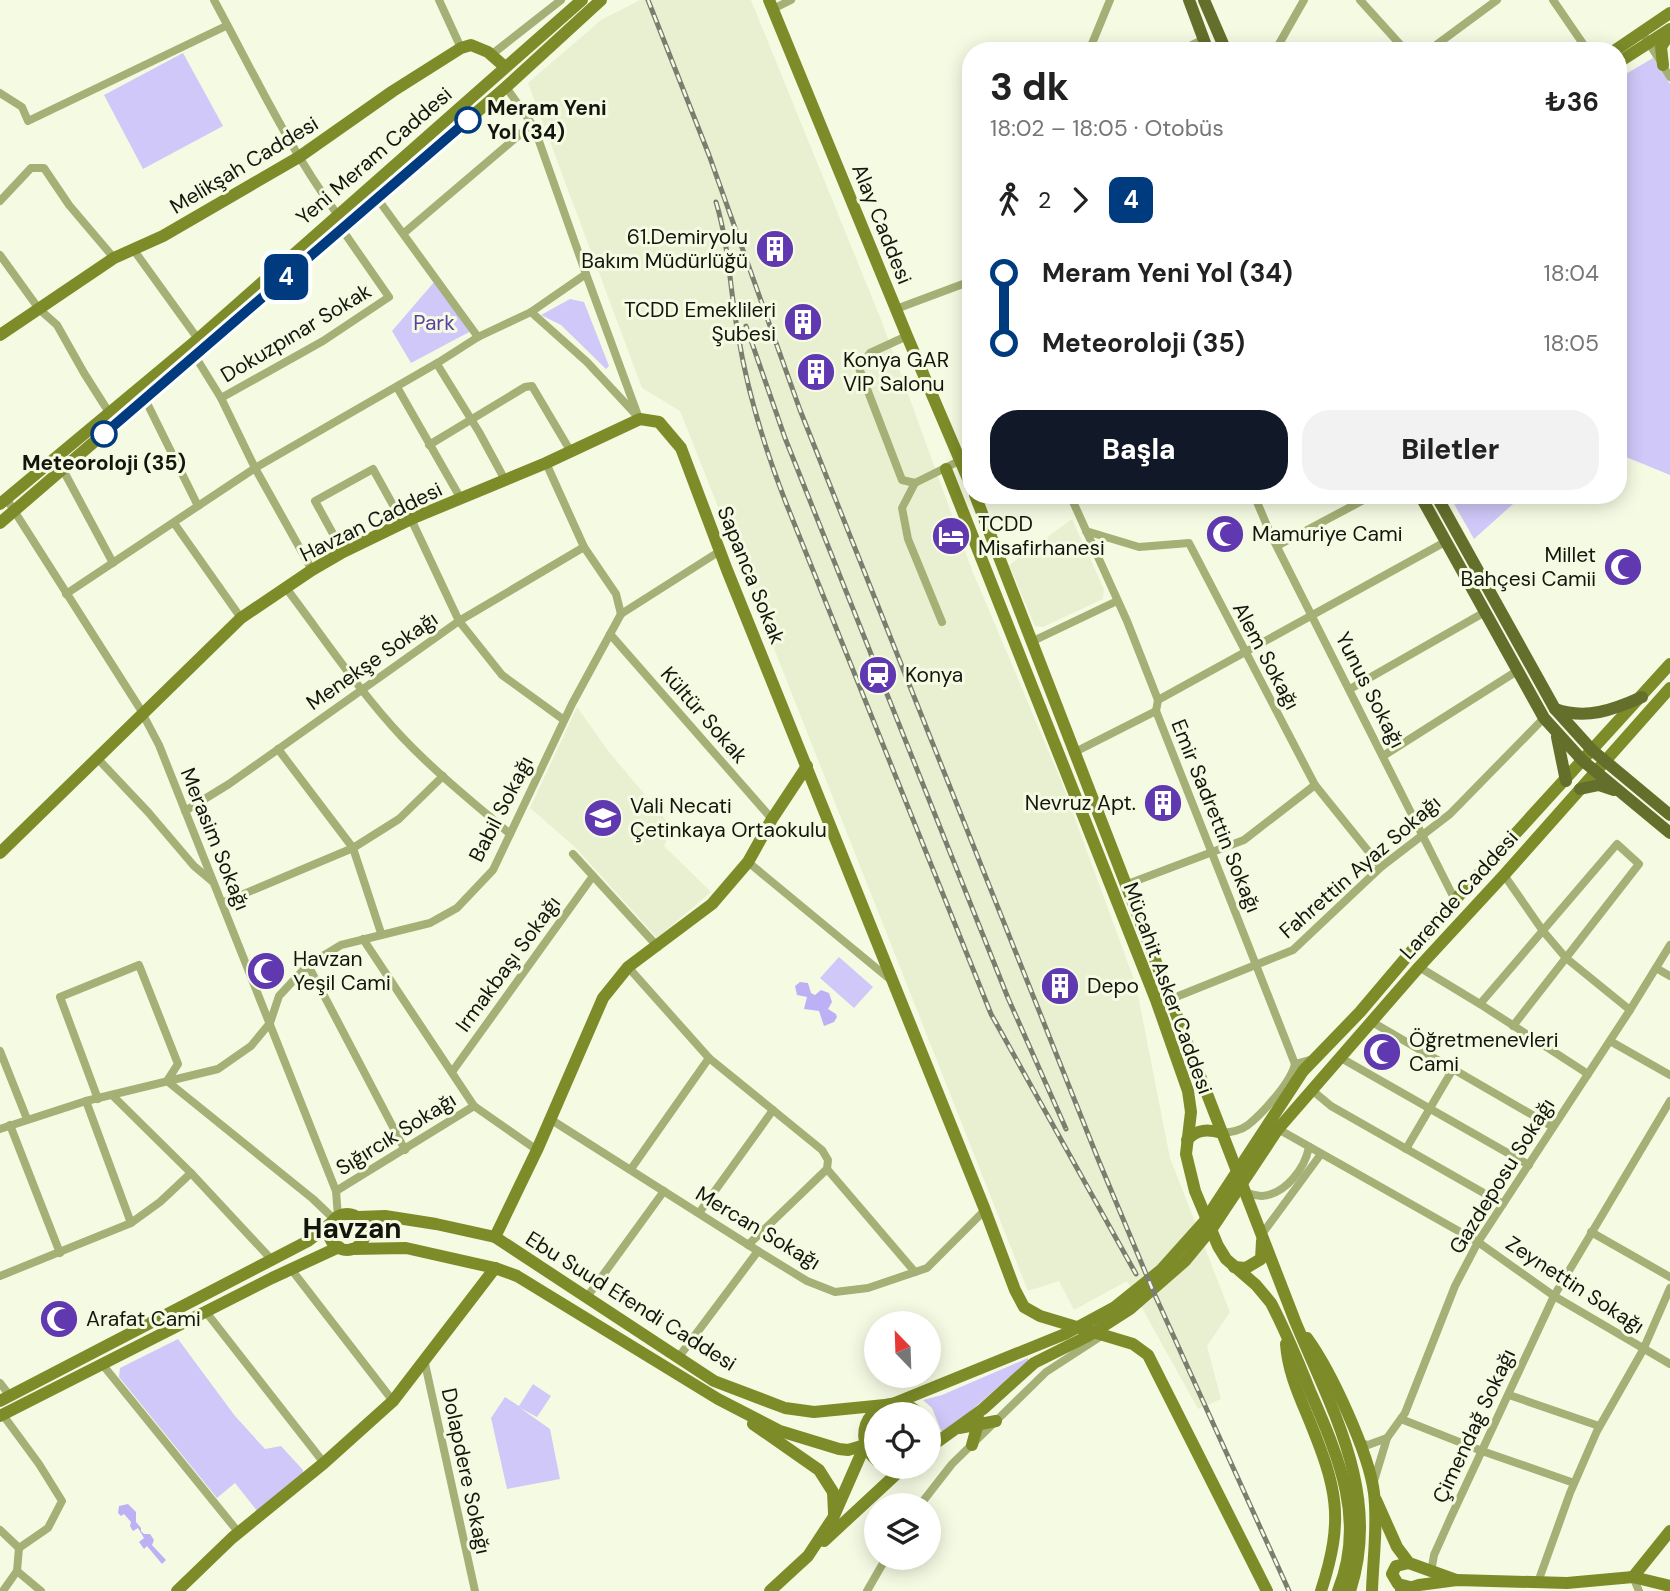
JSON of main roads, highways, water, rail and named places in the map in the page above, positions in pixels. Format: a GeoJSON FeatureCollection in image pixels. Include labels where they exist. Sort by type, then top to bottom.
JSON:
{"type":"FeatureCollection","features":[{"type":"Feature","properties":{"kind":"main road","name":"Yeni Meram Caddesi"},"geometry":{"type":"LineString","coordinates":[[3,501],[198,338],[582,0]]}},
{"type":"Feature","properties":{"kind":"main road","name":"Yeni Meram Caddesi"},"geometry":{"type":"LineString","coordinates":[[0,523],[506,87],[601,0]]}},
{"type":"Feature","properties":{"kind":"main road"},"geometry":{"type":"LineString","coordinates":[[1189,0],[1205,42]]}},
{"type":"Feature","properties":{"kind":"main road"},"geometry":{"type":"LineString","coordinates":[[1204,0],[1222,42]]}},
{"type":"Feature","properties":{"kind":"main road","name":"Alay Caddesi"},"geometry":{"type":"LineString","coordinates":[[771,5],[907,336],[962,450]]}},
{"type":"Feature","properties":{"kind":"main road"},"geometry":{"type":"LineString","coordinates":[[1627,54],[1670,13]]}},
{"type":"Feature","properties":{"kind":"main road"},"geometry":{"type":"LineString","coordinates":[[1627,45],[1645,37],[1670,31]]}},
{"type":"Feature","properties":{"kind":"main road"},"geometry":{"type":"LineString","coordinates":[[1667,71],[1661,47],[1670,31]]}},
{"type":"Feature","properties":{"kind":"main road","name":"Melikşah Caddesi"},"geometry":{"type":"LineString","coordinates":[[0,335],[114,258],[163,236],[299,157],[393,91],[461,48],[471,45],[505,66]]}},
{"type":"Feature","properties":{"kind":"main road","name":"Havzan Caddesi"},"geometry":{"type":"LineString","coordinates":[[0,853],[241,618],[343,552],[407,521],[546,463],[640,419]]}},
{"type":"Feature","properties":{"kind":"main road","name":"Sapanca Sokak"},"geometry":{"type":"LineString","coordinates":[[640,419],[659,422],[681,448],[985,1210],[1014,1290],[1024,1307],[1041,1316],[1142,1349],[1153,1362],[1267,1591]]}},
{"type":"Feature","properties":{"kind":"main road","name":"Mücahit Asker Caddesi"},"geometry":{"type":"LineString","coordinates":[[946,469],[1156,1000],[1188,1091],[1191,1112],[1186,1154],[1195,1191],[1218,1246],[1234,1267],[1264,1294],[1286,1334],[1345,1479],[1348,1544],[1338,1591]]}},
{"type":"Feature","properties":{"kind":"main road","name":"Mücahit Asker Caddesi"},"geometry":{"type":"LineString","coordinates":[[979,504],[1245,1193],[1345,1443],[1358,1489],[1359,1545],[1350,1591]]}},
{"type":"Feature","properties":{"kind":"main road"},"geometry":{"type":"LineString","coordinates":[[1425,504],[1544,718],[1595,772],[1670,833]]}},
{"type":"Feature","properties":{"kind":"main road"},"geometry":{"type":"LineString","coordinates":[[1441,504],[1555,709],[1592,750],[1670,814]]}},
{"type":"Feature","properties":{"kind":"main road","name":"Larende Caddesi"},"geometry":{"type":"LineString","coordinates":[[895,1402],[1083,1326],[1115,1307],[1151,1279],[1179,1252],[1208,1216],[1292,1085],[1299,1068],[1319,1057],[1455,900],[1670,664]]}},
{"type":"Feature","properties":{"kind":"main road","name":"Larende Caddesi"},"geometry":{"type":"LineString","coordinates":[[941,1439],[983,1409],[1034,1363],[1116,1319],[1165,1280],[1213,1227],[1278,1129],[1419,967],[1670,688]]}},
{"type":"Feature","properties":{"kind":"main road"},"geometry":{"type":"LineString","coordinates":[[1555,709],[1568,714],[1597,714],[1642,696]]}},
{"type":"Feature","properties":{"kind":"main road"},"geometry":{"type":"LineString","coordinates":[[1556,733],[1566,781]]}},
{"type":"Feature","properties":{"kind":"main road"},"geometry":{"type":"LineString","coordinates":[[495,1237],[537,1150],[603,998],[628,967],[712,904],[748,862],[807,766]]}},
{"type":"Feature","properties":{"kind":"main road"},"geometry":{"type":"LineString","coordinates":[[1580,789],[1599,785],[1619,792]]}},
{"type":"Feature","properties":{"kind":"main road"},"geometry":{"type":"LineString","coordinates":[[1187,1140],[1194,1133],[1203,1130],[1222,1133]]}},
{"type":"Feature","properties":{"kind":"main road"},"geometry":{"type":"LineString","coordinates":[[5,1398],[308,1241],[334,1220],[348,1214],[358,1217],[364,1226],[364,1238],[345,1248],[329,1234],[334,1220]]}},
{"type":"Feature","properties":{"kind":"main road","name":"Ebu Suud Efendi Caddesi"},"geometry":{"type":"LineString","coordinates":[[358,1217],[385,1216],[495,1237],[714,1381],[785,1408],[814,1412],[864,1407]]}},
{"type":"Feature","properties":{"kind":"main road"},"geometry":{"type":"LineString","coordinates":[[1234,1267],[1246,1268],[1261,1259],[1262,1234]]}},
{"type":"Feature","properties":{"kind":"main road","name":"Ebu Suud Efendi Caddesi"},"geometry":{"type":"LineString","coordinates":[[2,1415],[291,1269],[345,1248],[406,1248],[495,1268],[517,1276],[718,1399],[795,1436],[848,1450],[864,1445]]}},
{"type":"Feature","properties":{"kind":"main road"},"geometry":{"type":"LineString","coordinates":[[177,1591],[239,1533],[324,1463],[393,1401],[495,1268]]}},
{"type":"Feature","properties":{"kind":"main road"},"geometry":{"type":"LineString","coordinates":[[1295,1321],[1317,1351],[1330,1375],[1397,1547],[1409,1563],[1457,1580],[1544,1585],[1633,1577],[1670,1586]]}},
{"type":"Feature","properties":{"kind":"main road"},"geometry":{"type":"LineString","coordinates":[[1286,1334],[1292,1376],[1325,1459],[1335,1503],[1334,1546],[1321,1591]]}},
{"type":"Feature","properties":{"kind":"main road"},"geometry":{"type":"LineString","coordinates":[[718,1399],[820,1470],[833,1492],[833,1518]]}},
{"type":"Feature","properties":{"kind":"main road"},"geometry":{"type":"LineString","coordinates":[[972,1445],[983,1409]]}},
{"type":"Feature","properties":{"kind":"main road"},"geometry":{"type":"LineString","coordinates":[[955,1429],[996,1422]]}},
{"type":"Feature","properties":{"kind":"main road"},"geometry":{"type":"LineString","coordinates":[[808,1556],[833,1518],[864,1447]]}},
{"type":"Feature","properties":{"kind":"main road"},"geometry":{"type":"LineString","coordinates":[[770,1591],[890,1479]]}},
{"type":"Feature","properties":{"kind":"main road"},"geometry":{"type":"LineString","coordinates":[[1372,1591],[1374,1492]]}},
{"type":"Feature","properties":{"kind":"main road"},"geometry":{"type":"LineString","coordinates":[[1633,1577],[1670,1531]]}},
{"type":"Feature","properties":{"kind":"main road"},"geometry":{"type":"LineString","coordinates":[[1409,1563],[1396,1566],[1392,1574],[1398,1584],[1406,1589],[1426,1588],[1457,1580]]}},
{"type":"Feature","properties":{"kind":"railway"},"geometry":{"type":"LineString","coordinates":[[648,0],[709,155],[800,410],[1098,1159],[1154,1293],[1289,1591]]}},
{"type":"Feature","properties":{"kind":"railway"},"geometry":{"type":"LineString","coordinates":[[716,202],[724,235],[746,377],[764,441],[786,503],[991,1014],[1136,1274]]}},
{"type":"Feature","properties":{"kind":"railway"},"geometry":{"type":"LineString","coordinates":[[746,326],[785,438],[1008,998],[1066,1129]]}},
{"type":"Feature","properties":{"kind":"place","name":"Meram Yeni Yol (34)"},"geometry":{"type":"Point","coordinates":[468,120]}},
{"type":"Feature","properties":{"kind":"place","name":"61.Demiryolu Bakım Müdürlüğü"},"geometry":{"type":"Point","coordinates":[775,249]}},
{"type":"Feature","properties":{"kind":"place","name":"TCDD Emeklileri Şubesi"},"geometry":{"type":"Point","coordinates":[803,322]}},
{"type":"Feature","properties":{"kind":"place","name":"Konya GAR VIP Salonu"},"geometry":{"type":"Point","coordinates":[816,372]}},
{"type":"Feature","properties":{"kind":"place","name":"Meteoroloji (35)"},"geometry":{"type":"Point","coordinates":[104,434]}},
{"type":"Feature","properties":{"kind":"place","name":"Mamuriye Cami"},"geometry":{"type":"Point","coordinates":[1225,534]}},
{"type":"Feature","properties":{"kind":"place","name":"TCDD Misafirhanesi"},"geometry":{"type":"Point","coordinates":[951,536]}},
{"type":"Feature","properties":{"kind":"place","name":"Millet Bahçesi Camii"},"geometry":{"type":"Point","coordinates":[1623,567]}},
{"type":"Feature","properties":{"kind":"place","name":"Konya"},"geometry":{"type":"Point","coordinates":[878,675]}},
{"type":"Feature","properties":{"kind":"place","name":"Nevruz Apt."},"geometry":{"type":"Point","coordinates":[1163,803]}},
{"type":"Feature","properties":{"kind":"place","name":"Vali Necati Çetinkaya Ortaokulu"},"geometry":{"type":"Point","coordinates":[603,818]}},
{"type":"Feature","properties":{"kind":"place","name":"Havzan Yeşil Cami"},"geometry":{"type":"Point","coordinates":[266,971]}},
{"type":"Feature","properties":{"kind":"place","name":"Depo"},"geometry":{"type":"Point","coordinates":[1060,986]}},
{"type":"Feature","properties":{"kind":"place","name":"Öğretmenevleri Cami"},"geometry":{"type":"Point","coordinates":[1382,1052]}},
{"type":"Feature","properties":{"kind":"place","name":"Arafat Cami"},"geometry":{"type":"Point","coordinates":[59,1319]}},
{"type":"Feature","properties":{"kind":"district","name":"Havzan"},"geometry":{"type":"Point","coordinates":[352,1228]}},
{"type":"Feature","properties":{"kind":"park label","name":"Park"},"geometry":{"type":"Point","coordinates":[434,323]}}]}
